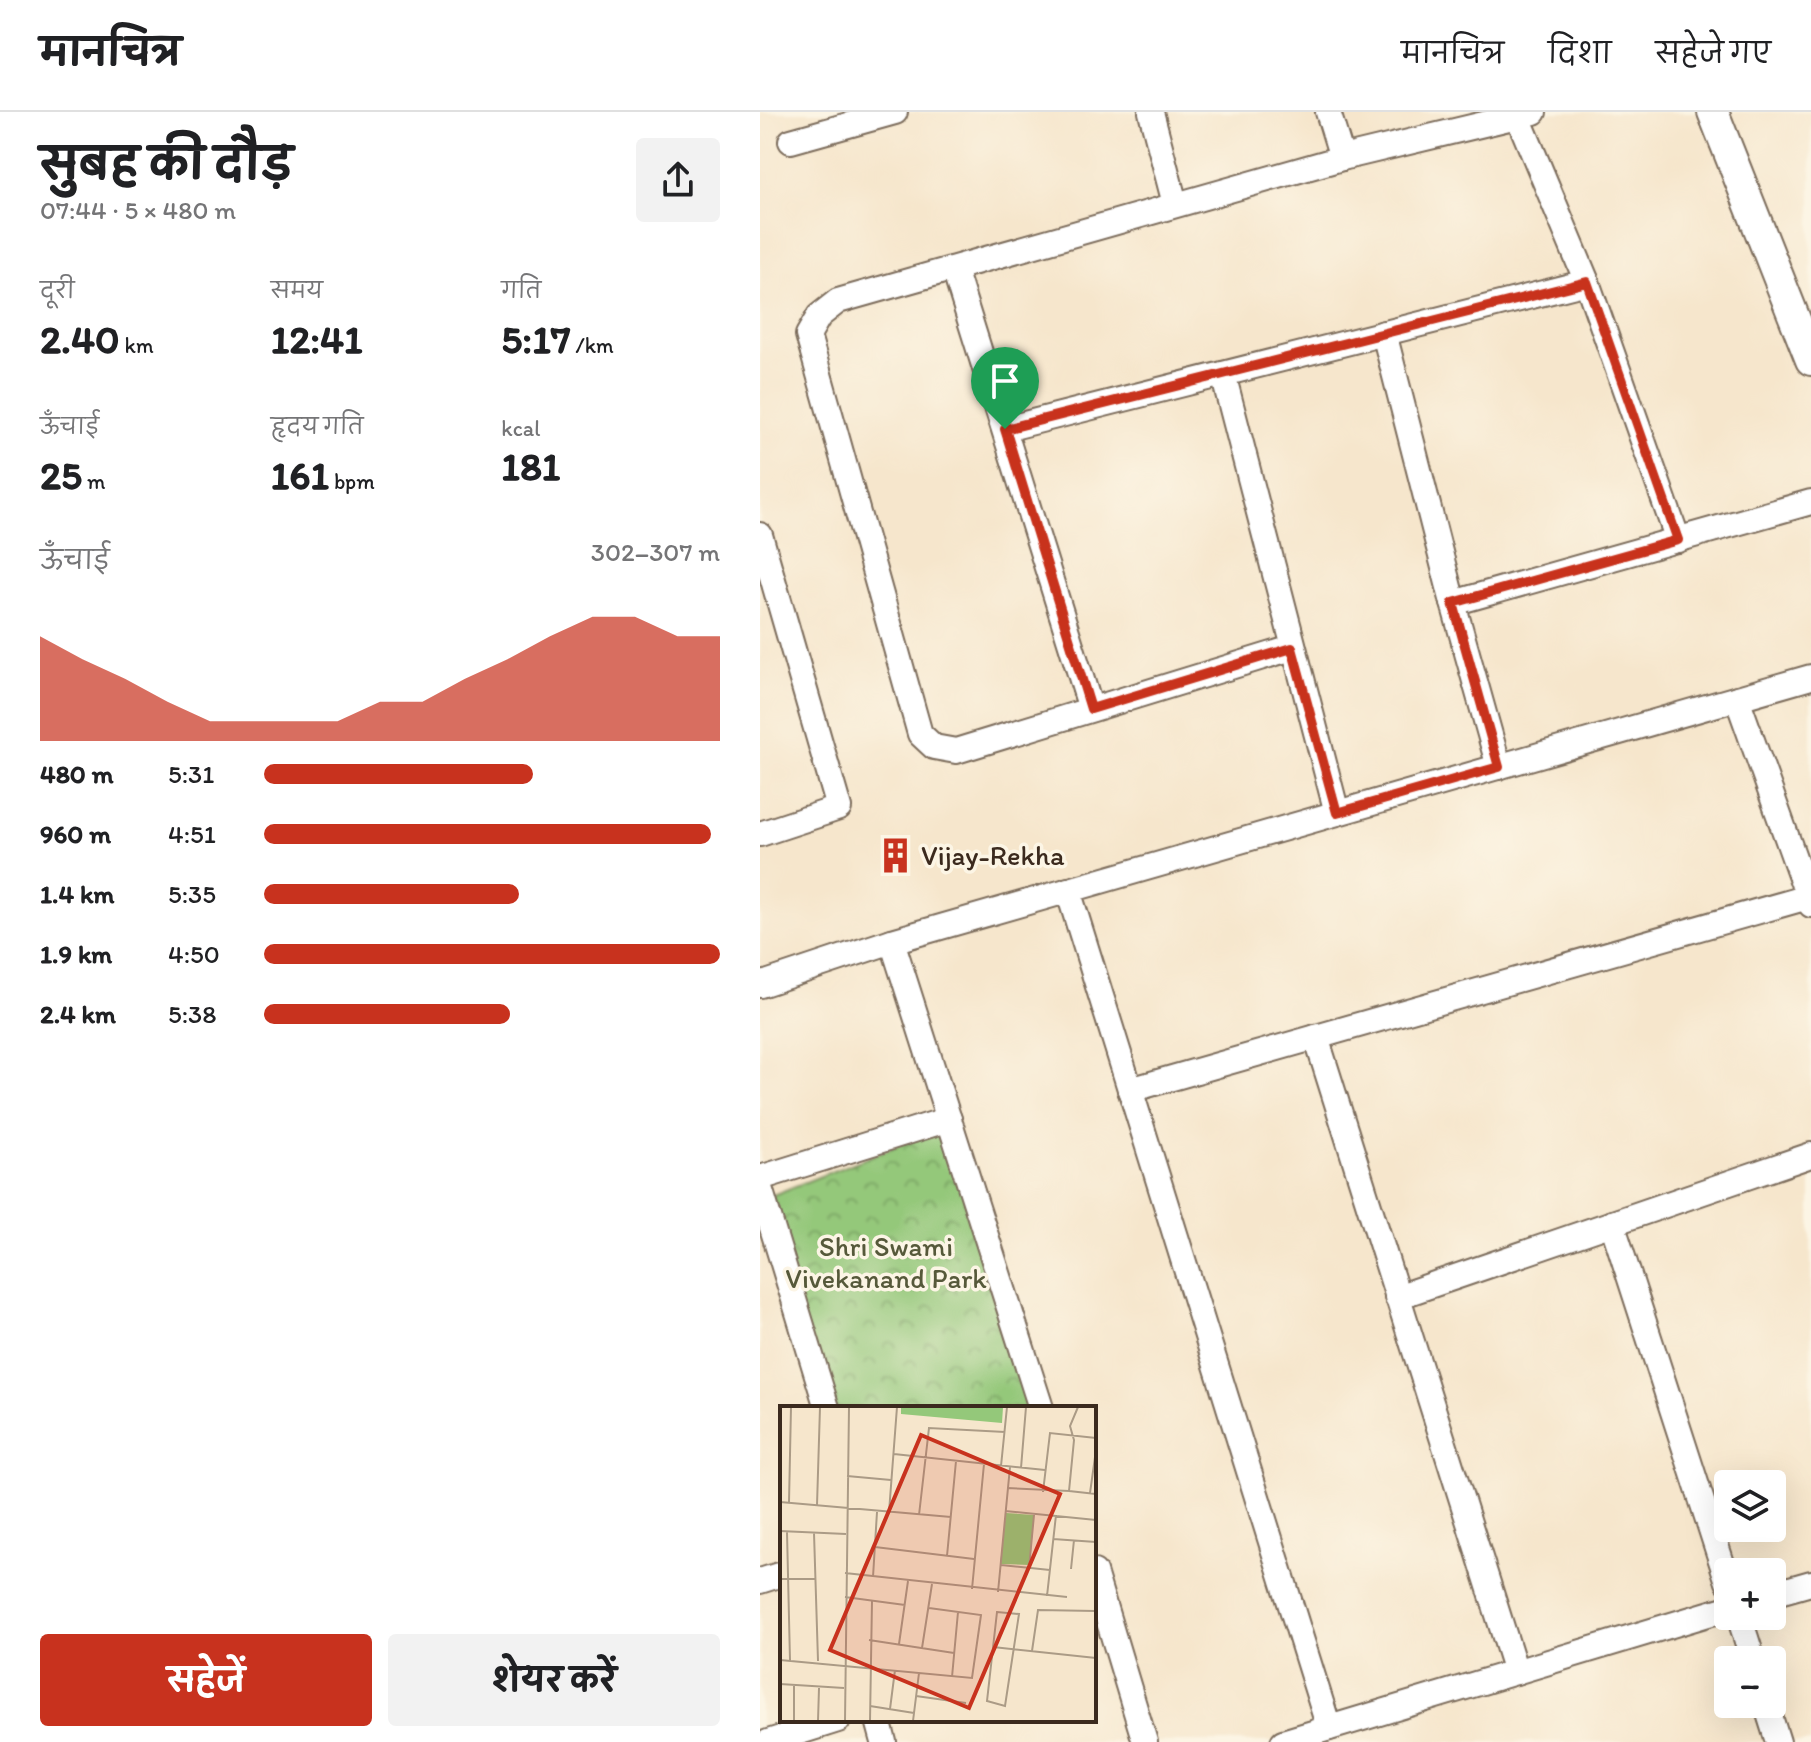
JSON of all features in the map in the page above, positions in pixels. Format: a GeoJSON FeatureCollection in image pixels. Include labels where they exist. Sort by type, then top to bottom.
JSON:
{"type":"FeatureCollection","features":[{"type":"Feature","properties":{"kind":"street"},"geometry":{"type":"LineString","coordinates":[[791,141],[895,112]]}},
{"type":"Feature","properties":{"kind":"street"},"geometry":{"type":"LineString","coordinates":[[1151,112],[1175,204]]}},
{"type":"Feature","properties":{"kind":"street"},"geometry":{"type":"LineString","coordinates":[[1328,112],[1342,158]]}},
{"type":"Feature","properties":{"kind":"street"},"geometry":{"type":"LineString","coordinates":[[1713,112],[1811,360]]}},
{"type":"Feature","properties":{"kind":"street"},"geometry":{"type":"LineString","coordinates":[[1292,648],[956,751],[934,747],[920,734],[808,335],[819,316],[838,301],[1342,158],[1522,113],[1587,282],[1678,540]]}},
{"type":"Feature","properties":{"kind":"street"},"geometry":{"type":"LineString","coordinates":[[954,269],[1091,709]]}},
{"type":"Feature","properties":{"kind":"street"},"geometry":{"type":"LineString","coordinates":[[1005,429],[1587,282]]}},
{"type":"Feature","properties":{"kind":"street"},"geometry":{"type":"LineString","coordinates":[[1384,333],[1453,603],[1499,767]]}},
{"type":"Feature","properties":{"kind":"street"},"geometry":{"type":"LineString","coordinates":[[1223,374],[1337,813]]}},
{"type":"Feature","properties":{"kind":"street"},"geometry":{"type":"LineString","coordinates":[[1453,603],[1811,502]]}},
{"type":"Feature","properties":{"kind":"street"},"geometry":{"type":"LineString","coordinates":[[760,535],[766,577],[839,808],[760,834]]}},
{"type":"Feature","properties":{"kind":"street"},"geometry":{"type":"LineString","coordinates":[[760,985],[892,941],[1811,677]]}},
{"type":"Feature","properties":{"kind":"street"},"geometry":{"type":"LineString","coordinates":[[1130,1090],[1810,901],[1737,698]]}},
{"type":"Feature","properties":{"kind":"street"},"geometry":{"type":"LineString","coordinates":[[1068,890],[1329,1728]]}},
{"type":"Feature","properties":{"kind":"street"},"geometry":{"type":"LineString","coordinates":[[892,941],[1040,1406]]}},
{"type":"Feature","properties":{"kind":"street"},"geometry":{"type":"LineString","coordinates":[[1316,1037],[1516,1672]]}},
{"type":"Feature","properties":{"kind":"street"},"geometry":{"type":"LineString","coordinates":[[760,1178],[949,1119]]}},
{"type":"Feature","properties":{"kind":"street"},"geometry":{"type":"LineString","coordinates":[[1397,1297],[1811,1155]]}},
{"type":"Feature","properties":{"kind":"street"},"geometry":{"type":"LineString","coordinates":[[760,1188],[826,1406]]}},
{"type":"Feature","properties":{"kind":"street"},"geometry":{"type":"LineString","coordinates":[[1612,1223],[1720,1558]]}},
{"type":"Feature","properties":{"kind":"street"},"geometry":{"type":"LineString","coordinates":[[760,1581],[780,1575]]}},
{"type":"Feature","properties":{"kind":"street"},"geometry":{"type":"LineString","coordinates":[[1786,1590],[1811,1583]]}},
{"type":"Feature","properties":{"kind":"street"},"geometry":{"type":"LineString","coordinates":[[1096,1585],[1105,1641],[1145,1742]]}},
{"type":"Feature","properties":{"kind":"street"},"geometry":{"type":"LineString","coordinates":[[1283,1742],[1714,1612]]}},
{"type":"Feature","properties":{"kind":"street"},"geometry":{"type":"LineString","coordinates":[[1770,1718],[1778,1742]]}},
{"type":"Feature","properties":{"kind":"street"},"geometry":{"type":"LineString","coordinates":[[768,1742],[832,1722]]}},
{"type":"Feature","properties":{"kind":"street"},"geometry":{"type":"LineString","coordinates":[[879,1722],[884,1742]]}},
{"type":"Feature","properties":{"kind":"green space","name":"Shri Swami Vivekanand Park"},"geometry":{"type":"Polygon","coordinates":[[[954,1123],[1036,1406],[825,1406],[760,1200],[954,1123]]]}},
{"type":"Feature","properties":{"kind":"place","name":"Vijay-Rekha"},"geometry":{"type":"Point","coordinates":[895,855]}},
{"type":"Feature","properties":{"kind":"route"},"geometry":{"type":"LineString","coordinates":[[1587,282],[1678,540],[1453,603],[1499,767],[1337,813],[1292,648],[1091,709],[1005,429],[1587,282]]}}]}
